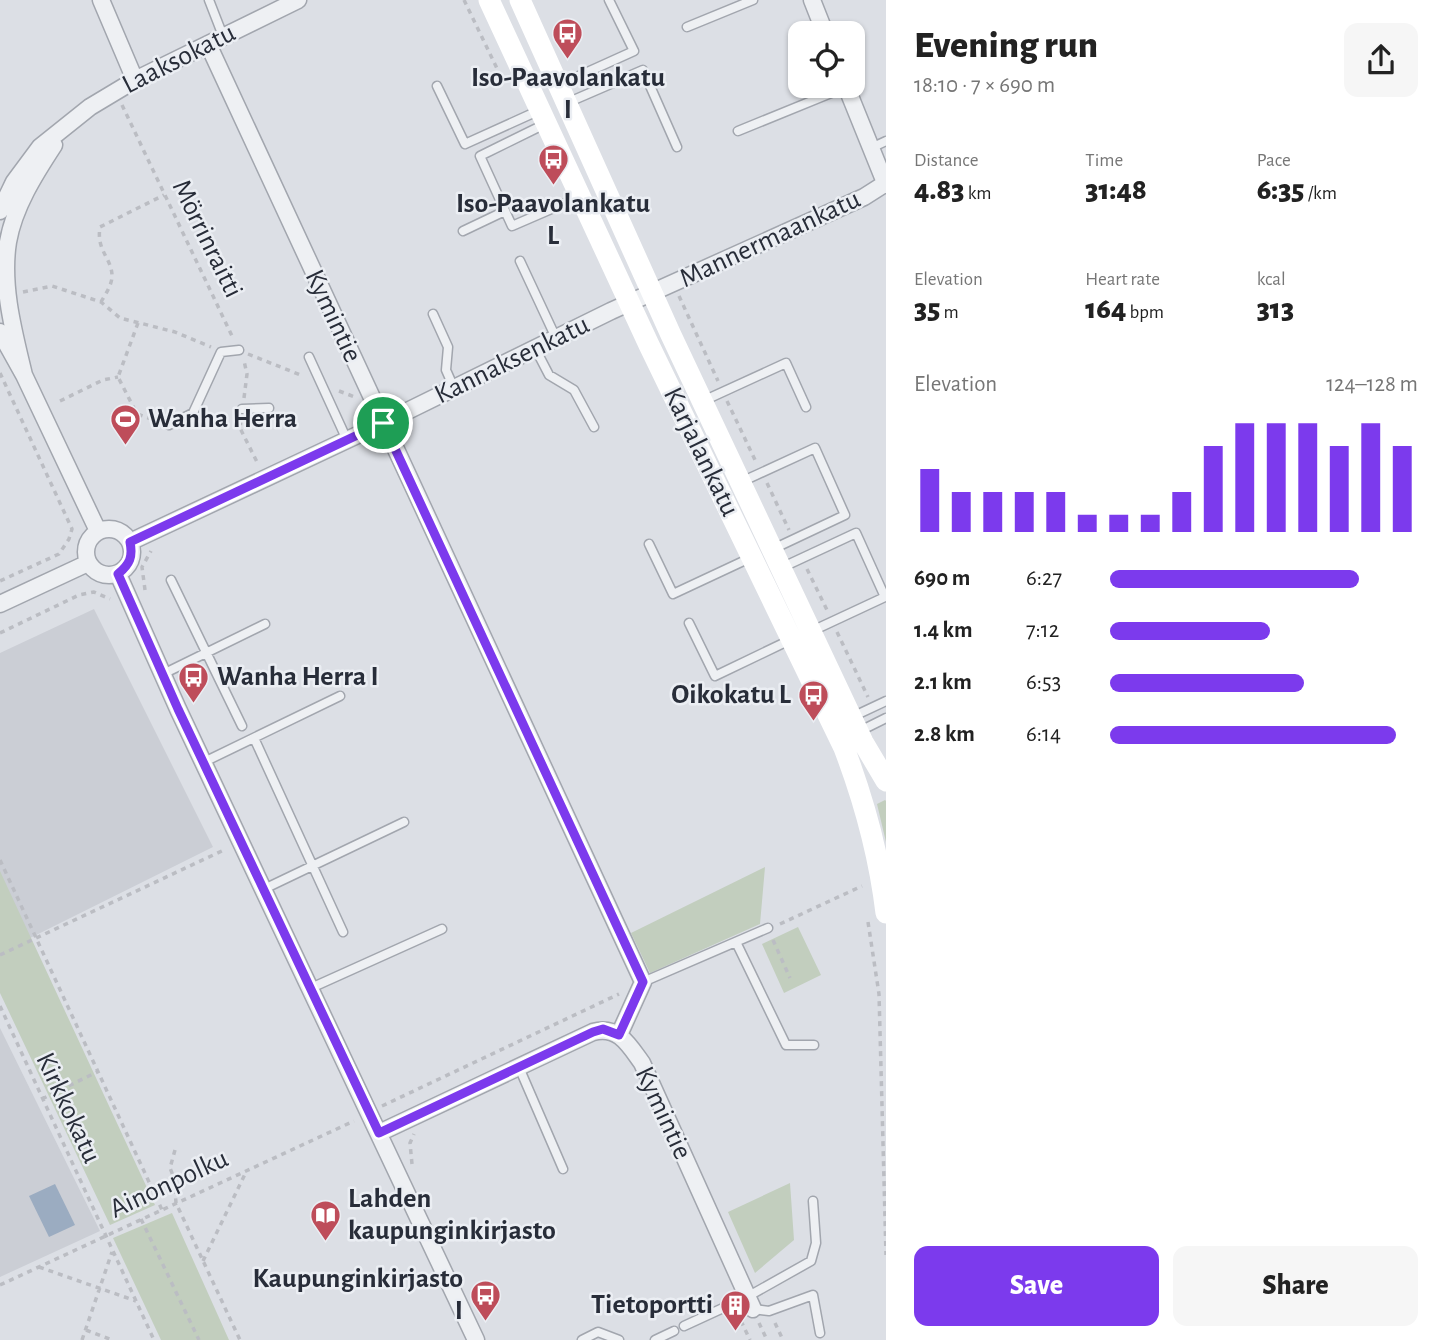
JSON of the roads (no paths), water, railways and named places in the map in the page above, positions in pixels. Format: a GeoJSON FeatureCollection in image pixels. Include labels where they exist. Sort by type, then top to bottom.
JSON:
{"type":"FeatureCollection","features":[{"type":"Feature","properties":{"kind":"main road","name":"Karjalankatu"},"geometry":{"type":"LineString","coordinates":[[489,0],[629,304],[844,748],[864,801],[877,883],[876,912]]}},
{"type":"Feature","properties":{"kind":"main road","name":"Karjalankatu"},"geometry":{"type":"LineString","coordinates":[[520,0],[703,401],[855,725],[886,781]]}},
{"type":"Feature","properties":{"kind":"street"},"geometry":{"type":"LineString","coordinates":[[100,0],[135,80]]}},
{"type":"Feature","properties":{"kind":"street","name":"Laaksokatu"},"geometry":{"type":"LineString","coordinates":[[0,212],[14,182],[40,147],[64,127],[115,91],[223,36],[270,6],[298,0]]}},
{"type":"Feature","properties":{"kind":"street"},"geometry":{"type":"LineString","coordinates":[[812,0],[820,21]]}},
{"type":"Feature","properties":{"kind":"street","name":"Kymintie"},"geometry":{"type":"LineString","coordinates":[[208,44],[643,982],[619,1035],[628,1042],[642,1063],[750,1303]]}},
{"type":"Feature","properties":{"kind":"street"},"geometry":{"type":"LineString","coordinates":[[852,98],[878,145],[886,184]]}},
{"type":"Feature","properties":{"kind":"street","name":"Laaksokatu"},"geometry":{"type":"LineString","coordinates":[[24,375],[4,270],[8,241],[26,190],[64,127]]}},
{"type":"Feature","properties":{"kind":"street","name":"Mannermaankatu"},"geometry":{"type":"LineString","coordinates":[[629,304],[864,197],[886,184]]}},
{"type":"Feature","properties":{"kind":"street","name":"Kannaksenkatu"},"geometry":{"type":"LineString","coordinates":[[130,542],[629,304]]}},
{"type":"Feature","properties":{"kind":"street","name":"Laaksokatu"},"geometry":{"type":"LineString","coordinates":[[0,332],[24,375],[98,531]]}},
{"type":"Feature","properties":{"kind":"street"},"geometry":{"type":"LineString","coordinates":[[110,528],[122,533],[130,542],[132,554],[128,566],[118,574],[106,576],[96,572],[88,563],[85,551],[89,539],[98,531],[110,528]]}},
{"type":"Feature","properties":{"kind":"street"},"geometry":{"type":"LineString","coordinates":[[0,604],[88,563]]}},
{"type":"Feature","properties":{"kind":"street"},"geometry":{"type":"LineString","coordinates":[[118,574],[311,988],[362,1116],[379,1133],[475,1340]]}},
{"type":"Feature","properties":{"kind":"street"},"geometry":{"type":"LineString","coordinates":[[379,1133],[518,1065],[593,1032],[603,1029],[619,1035]]}},
{"type":"Feature","properties":{"kind":"lane"},"geometry":{"type":"LineString","coordinates":[[209,0],[223,36]]}},
{"type":"Feature","properties":{"kind":"lane"},"geometry":{"type":"LineString","coordinates":[[562,94],[634,51],[609,0]]}},
{"type":"Feature","properties":{"kind":"lane"},"geometry":{"type":"LineString","coordinates":[[687,27],[753,0]]}},
{"type":"Feature","properties":{"kind":"lane"},"geometry":{"type":"LineString","coordinates":[[562,94],[643,70],[677,147]]}},
{"type":"Feature","properties":{"kind":"lane"},"geometry":{"type":"LineString","coordinates":[[438,86],[465,144],[543,117]]}},
{"type":"Feature","properties":{"kind":"lane"},"geometry":{"type":"LineString","coordinates":[[738,131],[819,98]]}},
{"type":"Feature","properties":{"kind":"lane"},"geometry":{"type":"LineString","coordinates":[[543,117],[480,156],[512,226],[579,197]]}},
{"type":"Feature","properties":{"kind":"lane"},"geometry":{"type":"LineString","coordinates":[[463,231],[505,211]]}},
{"type":"Feature","properties":{"kind":"lane"},"geometry":{"type":"LineString","coordinates":[[520,261],[556,338]]}},
{"type":"Feature","properties":{"kind":"lane"},"geometry":{"type":"LineString","coordinates":[[433,314],[448,346],[446,370],[454,388]]}},
{"type":"Feature","properties":{"kind":"lane"},"geometry":{"type":"LineString","coordinates":[[535,348],[550,375],[574,390],[594,426]]}},
{"type":"Feature","properties":{"kind":"lane"},"geometry":{"type":"LineString","coordinates":[[169,425],[194,414],[221,352],[239,350]]}},
{"type":"Feature","properties":{"kind":"lane"},"geometry":{"type":"LineString","coordinates":[[309,357],[347,440]]}},
{"type":"Feature","properties":{"kind":"lane"},"geometry":{"type":"LineString","coordinates":[[703,401],[786,363],[806,407]]}},
{"type":"Feature","properties":{"kind":"lane"},"geometry":{"type":"LineString","coordinates":[[242,409],[269,408]]}},
{"type":"Feature","properties":{"kind":"lane"},"geometry":{"type":"LineString","coordinates":[[741,482],[815,448],[845,515],[793,540],[778,558]]}},
{"type":"Feature","properties":{"kind":"lane"},"geometry":{"type":"LineString","coordinates":[[778,558],[802,558],[856,533],[885,597],[812,631]]}},
{"type":"Feature","properties":{"kind":"lane"},"geometry":{"type":"LineString","coordinates":[[649,544],[673,594],[752,557]]}},
{"type":"Feature","properties":{"kind":"lane"},"geometry":{"type":"LineString","coordinates":[[171,580],[242,726]]}},
{"type":"Feature","properties":{"kind":"lane"},"geometry":{"type":"LineString","coordinates":[[689,623],[715,676],[790,640]]}},
{"type":"Feature","properties":{"kind":"lane"},"geometry":{"type":"LineString","coordinates":[[163,674],[265,624]]}},
{"type":"Feature","properties":{"kind":"lane"},"geometry":{"type":"LineString","coordinates":[[204,762],[340,696]]}},
{"type":"Feature","properties":{"kind":"lane"},"geometry":{"type":"LineString","coordinates":[[855,725],[873,707],[886,701]]}},
{"type":"Feature","properties":{"kind":"lane"},"geometry":{"type":"LineString","coordinates":[[855,725],[886,718]]}},
{"type":"Feature","properties":{"kind":"lane"},"geometry":{"type":"LineString","coordinates":[[254,738],[343,932]]}},
{"type":"Feature","properties":{"kind":"lane"},"geometry":{"type":"LineString","coordinates":[[264,889],[404,822]]}},
{"type":"Feature","properties":{"kind":"lane"},"geometry":{"type":"LineString","coordinates":[[643,982],[768,928]]}},
{"type":"Feature","properties":{"kind":"lane"},"geometry":{"type":"LineString","coordinates":[[311,988],[442,929]]}},
{"type":"Feature","properties":{"kind":"lane"},"geometry":{"type":"LineString","coordinates":[[736,942],[786,1045],[814,1045]]}},
{"type":"Feature","properties":{"kind":"lane"},"geometry":{"type":"LineString","coordinates":[[518,1065],[563,1169]]}},
{"type":"Feature","properties":{"kind":"lane"},"geometry":{"type":"LineString","coordinates":[[684,1326],[750,1303],[811,1261],[816,1243],[814,1201]]}},
{"type":"Feature","properties":{"kind":"lane"},"geometry":{"type":"LineString","coordinates":[[750,1303],[769,1311],[813,1295],[820,1333]]}},
{"type":"Feature","properties":{"kind":"lane"},"geometry":{"type":"LineString","coordinates":[[655,1340],[674,1331]]}},
{"type":"Feature","properties":{"kind":"lane"},"geometry":{"type":"LineString","coordinates":[[582,1340],[598,1332],[620,1340]]}},
{"type":"Feature","properties":{"kind":"water"},"geometry":{"type":"Polygon","coordinates":[[[55,1184],[75,1225],[49,1237],[29,1196],[55,1184]]]}},
{"type":"Feature","properties":{"kind":"place","name":"Iso-Paavolankatu I"},"geometry":{"type":"Point","coordinates":[568,61]}},
{"type":"Feature","properties":{"kind":"place","name":"Iso-Paavolankatu L"},"geometry":{"type":"Point","coordinates":[553,187]}},
{"type":"Feature","properties":{"kind":"place","name":"Wanha Herra"},"geometry":{"type":"Point","coordinates":[125,446]}},
{"type":"Feature","properties":{"kind":"place","name":"Wanha Herra I"},"geometry":{"type":"Point","coordinates":[194,704]}},
{"type":"Feature","properties":{"kind":"place","name":"Oikokatu L"},"geometry":{"type":"Point","coordinates":[814,722]}},
{"type":"Feature","properties":{"kind":"place","name":"Lahden kaupunginkirjasto"},"geometry":{"type":"Point","coordinates":[325,1242]}},
{"type":"Feature","properties":{"kind":"place","name":"Kaupunginkirjasto I"},"geometry":{"type":"Point","coordinates":[486,1322]}},
{"type":"Feature","properties":{"kind":"place","name":"Tietoportti"},"geometry":{"type":"Point","coordinates":[736,1332]}}]}
